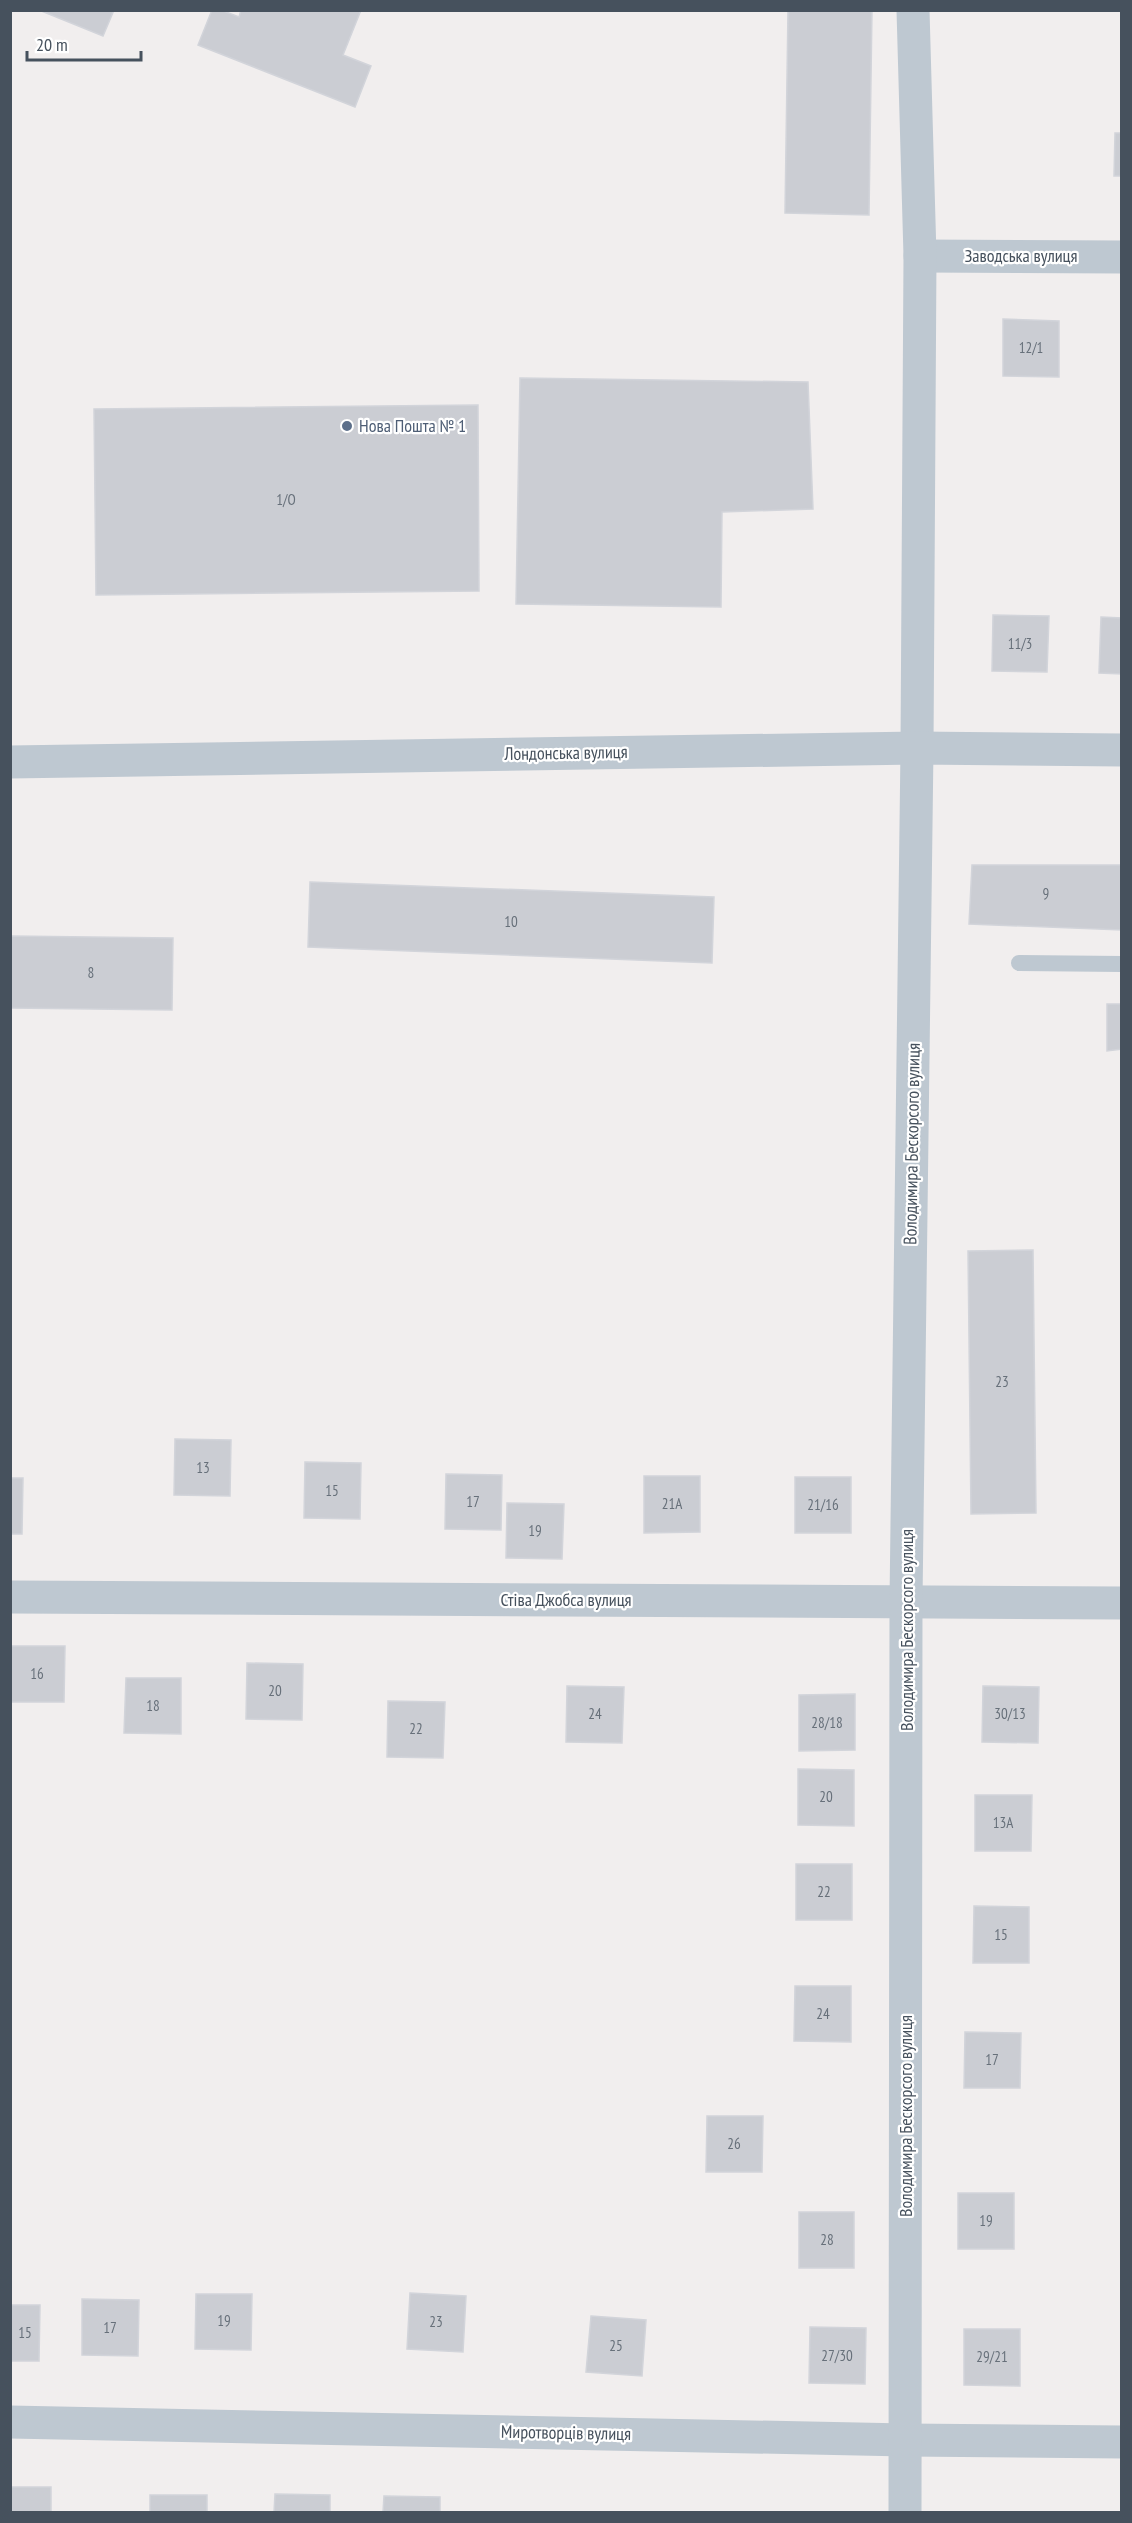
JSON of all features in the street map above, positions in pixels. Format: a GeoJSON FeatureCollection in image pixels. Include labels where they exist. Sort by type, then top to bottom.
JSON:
{"type":"FeatureCollection","features":[{"type":"Feature","properties":{"kind":"street","name":"Володимира Бескорсого вулиця"},"geometry":{"type":"LineString","coordinates":[[905,2512],[906,1601],[917,748],[920,256],[913,10]]}},
{"type":"Feature","properties":{"kind":"street","name":"Заводська вулиця"},"geometry":{"type":"LineString","coordinates":[[920,256],[1122,257]]}},
{"type":"Feature","properties":{"kind":"street","name":"Лондонська вулиця"},"geometry":{"type":"LineString","coordinates":[[10,762],[917,748],[1122,750]]}},
{"type":"Feature","properties":{"kind":"street","name":"Стіва Джобса вулиця"},"geometry":{"type":"LineString","coordinates":[[10,1597],[1122,1603]]}},
{"type":"Feature","properties":{"kind":"street","name":"Миротворців вулиця"},"geometry":{"type":"LineString","coordinates":[[10,2422],[906,2440],[1122,2442]]}},
{"type":"Feature","properties":{"kind":"lane"},"geometry":{"type":"LineString","coordinates":[[1019,963],[1122,964]]}},
{"type":"Feature","properties":{"kind":"building"},"geometry":{"type":"Polygon","coordinates":[[[39,10],[114,10],[103,36],[39,10]]]}},
{"type":"Feature","properties":{"kind":"building"},"geometry":{"type":"Polygon","coordinates":[[[212,10],[221,10],[239,17],[241,10],[361,10],[343,55],[371,66],[355,107],[198,45],[212,10]]]}},
{"type":"Feature","properties":{"kind":"building"},"geometry":{"type":"Polygon","coordinates":[[[788,10],[872,10],[869,215],[785,213],[788,10]]]}},
{"type":"Feature","properties":{"kind":"building"},"geometry":{"type":"Polygon","coordinates":[[[1115,133],[1122,133],[1122,176],[1114,176],[1115,133]]]}},
{"type":"Feature","properties":{"kind":"building"},"geometry":{"type":"Polygon","coordinates":[[[1003,319],[1059,321],[1059,377],[1003,376],[1003,319]]]}},
{"type":"Feature","properties":{"kind":"building"},"geometry":{"type":"Polygon","coordinates":[[[520,378],[808,382],[813,509],[722,512],[721,607],[516,604],[520,378]]]}},
{"type":"Feature","properties":{"kind":"building"},"geometry":{"type":"Polygon","coordinates":[[[478,405],[479,591],[96,595],[94,409],[478,405]]]}},
{"type":"Feature","properties":{"kind":"building"},"geometry":{"type":"Polygon","coordinates":[[[993,615],[1049,616],[1047,672],[992,671],[993,615]]]}},
{"type":"Feature","properties":{"kind":"building"},"geometry":{"type":"Polygon","coordinates":[[[1101,617],[1122,618],[1122,674],[1099,673],[1101,617]]]}},
{"type":"Feature","properties":{"kind":"building"},"geometry":{"type":"Polygon","coordinates":[[[972,865],[1122,865],[1122,930],[969,924],[972,865]]]}},
{"type":"Feature","properties":{"kind":"building"},"geometry":{"type":"Polygon","coordinates":[[[310,882],[714,897],[712,963],[308,947],[310,882]]]}},
{"type":"Feature","properties":{"kind":"building"},"geometry":{"type":"Polygon","coordinates":[[[10,936],[173,938],[172,1010],[10,1008],[10,936]]]}},
{"type":"Feature","properties":{"kind":"building"},"geometry":{"type":"Polygon","coordinates":[[[1107,1004],[1122,1004],[1122,1049],[1107,1051],[1107,1004]]]}},
{"type":"Feature","properties":{"kind":"building"},"geometry":{"type":"Polygon","coordinates":[[[1033,1250],[1036,1513],[971,1514],[968,1251],[1033,1250]]]}},
{"type":"Feature","properties":{"kind":"building"},"geometry":{"type":"Polygon","coordinates":[[[175,1439],[231,1440],[230,1496],[174,1495],[175,1439]]]}},
{"type":"Feature","properties":{"kind":"building"},"geometry":{"type":"Polygon","coordinates":[[[305,1462],[361,1463],[360,1519],[304,1518],[305,1462]]]}},
{"type":"Feature","properties":{"kind":"building"},"geometry":{"type":"Polygon","coordinates":[[[446,1474],[502,1475],[501,1530],[445,1529],[446,1474]]]}},
{"type":"Feature","properties":{"kind":"building"},"geometry":{"type":"Polygon","coordinates":[[[644,1476],[700,1476],[700,1532],[644,1533],[644,1476]]]}},
{"type":"Feature","properties":{"kind":"building"},"geometry":{"type":"Polygon","coordinates":[[[795,1477],[851,1477],[851,1533],[795,1533],[795,1477]]]}},
{"type":"Feature","properties":{"kind":"building"},"geometry":{"type":"Polygon","coordinates":[[[10,1478],[23,1478],[22,1534],[10,1534],[10,1478]]]}},
{"type":"Feature","properties":{"kind":"building"},"geometry":{"type":"Polygon","coordinates":[[[507,1503],[564,1504],[562,1559],[506,1558],[507,1503]]]}},
{"type":"Feature","properties":{"kind":"building"},"geometry":{"type":"Polygon","coordinates":[[[10,1646],[65,1646],[64,1702],[10,1702],[10,1646]]]}},
{"type":"Feature","properties":{"kind":"building"},"geometry":{"type":"Polygon","coordinates":[[[247,1663],[303,1664],[302,1720],[246,1719],[247,1663]]]}},
{"type":"Feature","properties":{"kind":"building"},"geometry":{"type":"Polygon","coordinates":[[[126,1678],[181,1678],[181,1734],[124,1733],[126,1678]]]}},
{"type":"Feature","properties":{"kind":"building"},"geometry":{"type":"Polygon","coordinates":[[[567,1686],[624,1687],[622,1743],[566,1742],[567,1686]]]}},
{"type":"Feature","properties":{"kind":"building"},"geometry":{"type":"Polygon","coordinates":[[[983,1686],[1039,1687],[1038,1743],[982,1742],[983,1686]]]}},
{"type":"Feature","properties":{"kind":"building"},"geometry":{"type":"Polygon","coordinates":[[[855,1694],[855,1750],[799,1751],[799,1695],[855,1694]]]}},
{"type":"Feature","properties":{"kind":"building"},"geometry":{"type":"Polygon","coordinates":[[[388,1701],[445,1702],[443,1758],[387,1757],[388,1701]]]}},
{"type":"Feature","properties":{"kind":"building"},"geometry":{"type":"Polygon","coordinates":[[[798,1769],[854,1770],[854,1826],[798,1825],[798,1769]]]}},
{"type":"Feature","properties":{"kind":"building"},"geometry":{"type":"Polygon","coordinates":[[[975,1795],[1032,1795],[1031,1851],[975,1851],[975,1795]]]}},
{"type":"Feature","properties":{"kind":"building"},"geometry":{"type":"Polygon","coordinates":[[[796,1864],[852,1864],[852,1920],[796,1920],[796,1864]]]}},
{"type":"Feature","properties":{"kind":"building"},"geometry":{"type":"Polygon","coordinates":[[[974,1906],[1029,1907],[1029,1963],[973,1963],[974,1906]]]}},
{"type":"Feature","properties":{"kind":"building"},"geometry":{"type":"Polygon","coordinates":[[[795,1986],[851,1986],[851,2042],[794,2041],[795,1986]]]}},
{"type":"Feature","properties":{"kind":"building"},"geometry":{"type":"Polygon","coordinates":[[[965,2032],[1021,2033],[1020,2088],[964,2088],[965,2032]]]}},
{"type":"Feature","properties":{"kind":"building"},"geometry":{"type":"Polygon","coordinates":[[[707,2116],[763,2116],[762,2172],[706,2172],[707,2116]]]}},
{"type":"Feature","properties":{"kind":"building"},"geometry":{"type":"Polygon","coordinates":[[[958,2193],[1014,2193],[1014,2249],[958,2249],[958,2193]]]}},
{"type":"Feature","properties":{"kind":"building"},"geometry":{"type":"Polygon","coordinates":[[[799,2212],[854,2212],[854,2268],[799,2268],[799,2212]]]}},
{"type":"Feature","properties":{"kind":"building"},"geometry":{"type":"Polygon","coordinates":[[[410,2293],[466,2296],[463,2352],[407,2349],[410,2293]]]}},
{"type":"Feature","properties":{"kind":"building"},"geometry":{"type":"Polygon","coordinates":[[[196,2294],[252,2294],[251,2350],[195,2349],[196,2294]]]}},
{"type":"Feature","properties":{"kind":"building"},"geometry":{"type":"Polygon","coordinates":[[[82,2299],[139,2300],[138,2356],[82,2355],[82,2299]]]}},
{"type":"Feature","properties":{"kind":"building"},"geometry":{"type":"Polygon","coordinates":[[[10,2305],[40,2305],[39,2361],[10,2361],[10,2305]]]}},
{"type":"Feature","properties":{"kind":"building"},"geometry":{"type":"Polygon","coordinates":[[[591,2316],[646,2320],[642,2376],[586,2372],[591,2316]]]}},
{"type":"Feature","properties":{"kind":"building"},"geometry":{"type":"Polygon","coordinates":[[[810,2327],[866,2328],[865,2384],[809,2383],[810,2327]]]}},
{"type":"Feature","properties":{"kind":"building"},"geometry":{"type":"Polygon","coordinates":[[[964,2329],[1020,2329],[1020,2386],[964,2385],[964,2329]]]}},
{"type":"Feature","properties":{"kind":"building"},"geometry":{"type":"Polygon","coordinates":[[[10,2487],[51,2487],[51,2512],[10,2512],[10,2487]]]}},
{"type":"Feature","properties":{"kind":"building"},"geometry":{"type":"Polygon","coordinates":[[[275,2494],[330,2495],[330,2512],[274,2512],[275,2494]]]}},
{"type":"Feature","properties":{"kind":"building"},"geometry":{"type":"Polygon","coordinates":[[[150,2495],[207,2495],[207,2512],[150,2512],[150,2495]]]}},
{"type":"Feature","properties":{"kind":"building"},"geometry":{"type":"Polygon","coordinates":[[[384,2496],[440,2497],[440,2512],[383,2512],[384,2496]]]}},
{"type":"Feature","properties":{"kind":"place","name":"Нова Пошта № 1"},"geometry":{"type":"Point","coordinates":[347,426]}}]}
